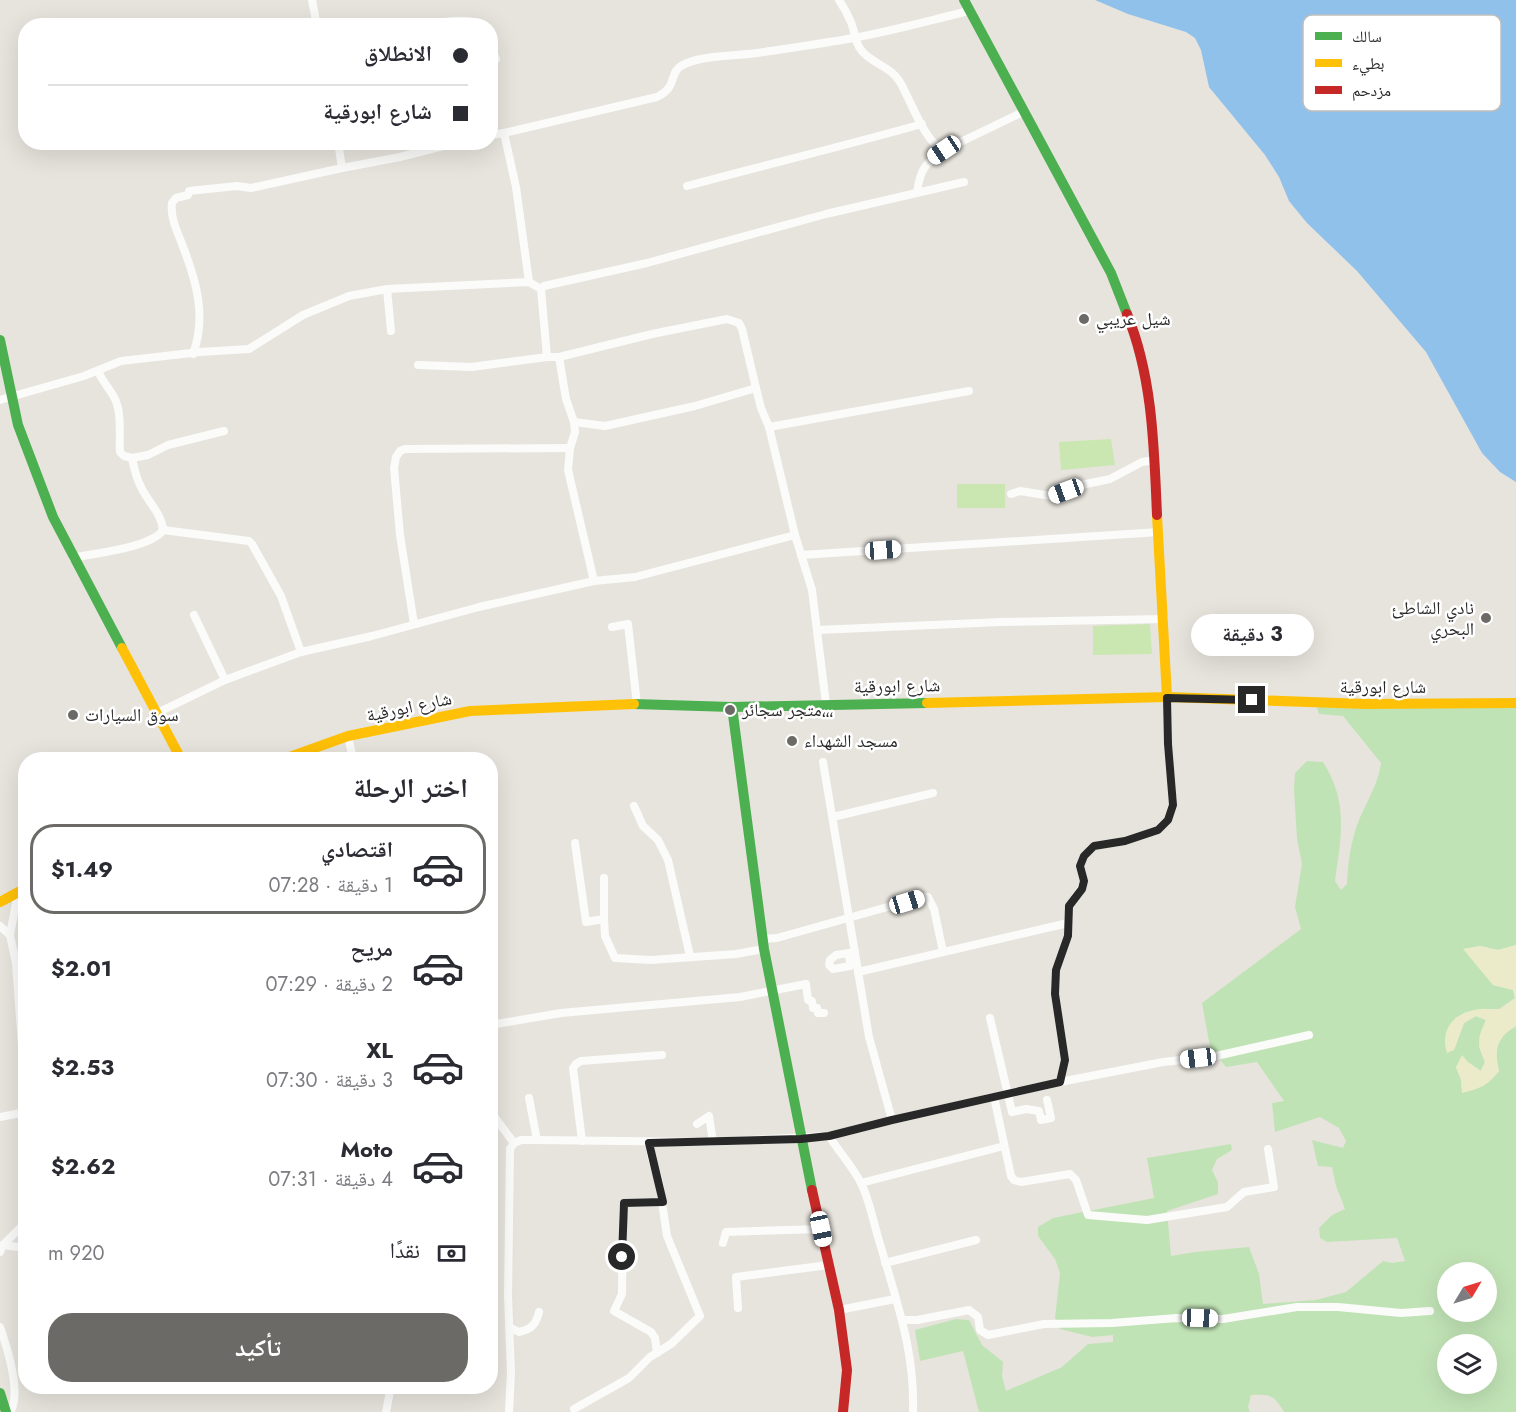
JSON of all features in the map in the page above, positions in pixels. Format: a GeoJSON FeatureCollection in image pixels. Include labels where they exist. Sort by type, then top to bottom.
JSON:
{"type":"FeatureCollection","features":[{"type":"Feature","properties":{"kind":"main road"},"geometry":{"type":"LineString","coordinates":[[964,0],[1111,273],[1123,301],[1145,374],[1155,460],[1167,698]]}},
{"type":"Feature","properties":{"kind":"main road"},"geometry":{"type":"LineString","coordinates":[[0,340],[12,397],[28,454],[52,517],[177,752]]}},
{"type":"Feature","properties":{"kind":"main road","name":"شارع ابورقية"},"geometry":{"type":"LineString","coordinates":[[303,752],[348,736],[470,711],[637,705],[732,707],[1167,698],[1366,704],[1516,703]]}},
{"type":"Feature","properties":{"kind":"main road"},"geometry":{"type":"LineString","coordinates":[[732,707],[763,944],[801,1139],[839,1310],[847,1370],[843,1412]]}},
{"type":"Feature","properties":{"kind":"main road"},"geometry":{"type":"LineString","coordinates":[[0,902],[18,892]]}},
{"type":"Feature","properties":{"kind":"main road"},"geometry":{"type":"LineString","coordinates":[[0,1393],[8,1412]]}},
{"type":"Feature","properties":{"kind":"street"},"geometry":{"type":"LineString","coordinates":[[312,0],[315,18]]}},
{"type":"Feature","properties":{"kind":"street"},"geometry":{"type":"LineString","coordinates":[[839,0],[851,22],[854,38],[861,50],[871,60],[894,73],[932,142],[937,148],[944,150]]}},
{"type":"Feature","properties":{"kind":"street"},"geometry":{"type":"LineString","coordinates":[[498,134],[657,97],[666,93],[672,86],[676,71],[680,66],[709,57],[755,53],[854,38],[969,11]]}},
{"type":"Feature","properties":{"kind":"street"},"geometry":{"type":"LineString","coordinates":[[917,192],[919,176],[928,160],[1023,112]]}},
{"type":"Feature","properties":{"kind":"street"},"geometry":{"type":"LineString","coordinates":[[687,186],[846,146],[922,124]]}},
{"type":"Feature","properties":{"kind":"street"},"geometry":{"type":"LineString","coordinates":[[504,133],[516,187],[529,282]]}},
{"type":"Feature","properties":{"kind":"street"},"geometry":{"type":"LineString","coordinates":[[339,150],[342,168]]}},
{"type":"Feature","properties":{"kind":"street"},"geometry":{"type":"LineString","coordinates":[[193,354],[200,329],[199,301],[173,218],[172,203],[181,196],[188,195],[189,191],[237,186],[251,188],[429,150]]}},
{"type":"Feature","properties":{"kind":"street"},"geometry":{"type":"LineString","coordinates":[[541,289],[544,286],[647,263],[745,235],[964,182]]}},
{"type":"Feature","properties":{"kind":"street"},"geometry":{"type":"LineString","coordinates":[[0,400],[98,371],[121,361],[249,349],[303,315],[349,296],[387,289],[529,282],[541,289]]}},
{"type":"Feature","properties":{"kind":"street"},"geometry":{"type":"LineString","coordinates":[[387,289],[391,331]]}},
{"type":"Feature","properties":{"kind":"street"},"geometry":{"type":"LineString","coordinates":[[541,289],[547,357]]}},
{"type":"Feature","properties":{"kind":"street"},"geometry":{"type":"LineString","coordinates":[[418,365],[471,367],[559,357],[652,334],[727,319],[739,323],[761,408],[769,427],[795,535],[812,590],[826,704]]}},
{"type":"Feature","properties":{"kind":"street"},"geometry":{"type":"LineString","coordinates":[[559,357],[566,399],[574,422],[568,470],[594,581]]}},
{"type":"Feature","properties":{"kind":"street"},"geometry":{"type":"LineString","coordinates":[[98,371],[116,400],[120,452],[124,456],[132,458],[179,442],[224,431]]}},
{"type":"Feature","properties":{"kind":"street"},"geometry":{"type":"LineString","coordinates":[[574,422],[605,426],[695,406],[756,388]]}},
{"type":"Feature","properties":{"kind":"street"},"geometry":{"type":"LineString","coordinates":[[769,427],[969,391]]}},
{"type":"Feature","properties":{"kind":"street"},"geometry":{"type":"LineString","coordinates":[[414,624],[400,535],[394,468],[400,451],[405,449],[570,448]]}},
{"type":"Feature","properties":{"kind":"street"},"geometry":{"type":"LineString","coordinates":[[73,558],[139,544],[160,536],[163,523],[140,485],[132,458]]}},
{"type":"Feature","properties":{"kind":"street"},"geometry":{"type":"LineString","coordinates":[[1011,494],[1020,491],[1051,496],[1081,485],[1110,479],[1142,462],[1155,460]]}},
{"type":"Feature","properties":{"kind":"street"},"geometry":{"type":"LineString","coordinates":[[163,530],[249,541],[281,596],[301,652]]}},
{"type":"Feature","properties":{"kind":"street"},"geometry":{"type":"LineString","coordinates":[[801,555],[1159,532]]}},
{"type":"Feature","properties":{"kind":"street"},"geometry":{"type":"LineString","coordinates":[[157,713],[225,680],[301,652],[372,636],[479,606],[594,581],[635,576],[795,535]]}},
{"type":"Feature","properties":{"kind":"street"},"geometry":{"type":"LineString","coordinates":[[194,615],[225,680]]}},
{"type":"Feature","properties":{"kind":"street"},"geometry":{"type":"LineString","coordinates":[[817,630],[1001,622],[1164,619]]}},
{"type":"Feature","properties":{"kind":"street"},"geometry":{"type":"LineString","coordinates":[[612,627],[628,624],[637,705]]}},
{"type":"Feature","properties":{"kind":"street"},"geometry":{"type":"LineString","coordinates":[[1060,1082],[1065,1060],[1055,994],[1056,970],[1068,936],[1069,906],[1082,889],[1084,881],[1080,866],[1084,856],[1094,846],[1125,841],[1158,830],[1168,820],[1173,805],[1167,698]]}},
{"type":"Feature","properties":{"kind":"street"},"geometry":{"type":"LineString","coordinates":[[348,736],[351,752]]}},
{"type":"Feature","properties":{"kind":"street"},"geometry":{"type":"LineString","coordinates":[[823,762],[850,918],[852,953],[858,972],[869,1037],[892,1120]]}},
{"type":"Feature","properties":{"kind":"street"},"geometry":{"type":"LineString","coordinates":[[833,817],[933,793]]}},
{"type":"Feature","properties":{"kind":"street"},"geometry":{"type":"LineString","coordinates":[[634,806],[643,825],[658,840],[668,860],[690,956]]}},
{"type":"Feature","properties":{"kind":"street"},"geometry":{"type":"LineString","coordinates":[[575,843],[586,921],[604,919]]}},
{"type":"Feature","properties":{"kind":"street"},"geometry":{"type":"LineString","coordinates":[[604,878],[605,936],[615,958],[651,960],[736,954],[777,938],[923,897],[928,897],[934,909],[943,952]]}},
{"type":"Feature","properties":{"kind":"street"},"geometry":{"type":"LineString","coordinates":[[18,905],[10,935],[16,963],[18,1002]]}},
{"type":"Feature","properties":{"kind":"street"},"geometry":{"type":"LineString","coordinates":[[858,972],[1068,923]]}},
{"type":"Feature","properties":{"kind":"street"},"geometry":{"type":"LineString","coordinates":[[0,926],[10,935]]}},
{"type":"Feature","properties":{"kind":"street"},"geometry":{"type":"LineString","coordinates":[[498,1024],[561,1013],[740,997],[806,984],[808,1000],[812,1000],[813,1008],[817,1008],[818,1013],[824,1013]]}},
{"type":"Feature","properties":{"kind":"street"},"geometry":{"type":"LineString","coordinates":[[990,1018],[1012,1112],[1026,1109],[1039,1111],[1041,1120],[1051,1118],[1047,1100]]}},
{"type":"Feature","properties":{"kind":"street"},"geometry":{"type":"LineString","coordinates":[[509,1412],[511,1372],[510,1149],[514,1143],[521,1140],[713,1142],[829,1136],[1007,1093],[1163,1062],[1216,1056],[1309,1035]]}},
{"type":"Feature","properties":{"kind":"street"},"geometry":{"type":"LineString","coordinates":[[582,1141],[573,1068],[576,1064],[581,1061],[662,1055]]}},
{"type":"Feature","properties":{"kind":"street"},"geometry":{"type":"LineString","coordinates":[[994,1097],[1014,1180],[1021,1182],[1071,1174],[1076,1180],[1088,1215],[1147,1220],[1227,1207],[1244,1192],[1274,1186],[1268,1149]]}},
{"type":"Feature","properties":{"kind":"street"},"geometry":{"type":"LineString","coordinates":[[529,1098],[537,1140]]}},
{"type":"Feature","properties":{"kind":"street"},"geometry":{"type":"LineString","coordinates":[[0,1117],[18,1114]]}},
{"type":"Feature","properties":{"kind":"street"},"geometry":{"type":"LineString","coordinates":[[698,1124],[709,1116],[713,1142]]}},
{"type":"Feature","properties":{"kind":"street"},"geometry":{"type":"LineString","coordinates":[[498,1122],[514,1143]]}},
{"type":"Feature","properties":{"kind":"street"},"geometry":{"type":"LineString","coordinates":[[829,1136],[861,1183],[903,1320],[911,1364],[913,1412]]}},
{"type":"Feature","properties":{"kind":"street"},"geometry":{"type":"LineString","coordinates":[[574,1409],[630,1378],[700,1316],[667,1236],[663,1202],[649,1143]]}},
{"type":"Feature","properties":{"kind":"street"},"geometry":{"type":"LineString","coordinates":[[861,1183],[1004,1146]]}},
{"type":"Feature","properties":{"kind":"street"},"geometry":{"type":"LineString","coordinates":[[657,1353],[655,1338],[651,1332],[614,1311],[622,1294],[624,1203],[663,1202]]}},
{"type":"Feature","properties":{"kind":"street"},"geometry":{"type":"LineString","coordinates":[[723,1243],[726,1232],[821,1229]]}},
{"type":"Feature","properties":{"kind":"street"},"geometry":{"type":"LineString","coordinates":[[2,1249],[18,1231]]}},
{"type":"Feature","properties":{"kind":"street"},"geometry":{"type":"LineString","coordinates":[[885,1263],[976,1240]]}},
{"type":"Feature","properties":{"kind":"street"},"geometry":{"type":"LineString","coordinates":[[2,1249],[18,1248]]}},
{"type":"Feature","properties":{"kind":"street"},"geometry":{"type":"LineString","coordinates":[[738,1308],[736,1277],[829,1265]]}},
{"type":"Feature","properties":{"kind":"street"},"geometry":{"type":"LineString","coordinates":[[839,1310],[895,1299]]}},
{"type":"Feature","properties":{"kind":"street"},"geometry":{"type":"LineString","coordinates":[[903,1320],[917,1320],[969,1310],[978,1317],[980,1330],[988,1335],[1044,1324],[1112,1323],[1177,1317],[1223,1319],[1297,1307],[1338,1307],[1410,1314],[1430,1311]]}},
{"type":"Feature","properties":{"kind":"street"},"geometry":{"type":"LineString","coordinates":[[509,1327],[519,1332],[528,1330],[536,1323],[539,1312]]}},
{"type":"Feature","properties":{"kind":"street"},"geometry":{"type":"LineString","coordinates":[[0,1327],[15,1393],[14,1407],[8,1412]]}},
{"type":"Feature","properties":{"kind":"street"},"geometry":{"type":"LineString","coordinates":[[386,1412],[389,1394]]}},
{"type":"Feature","properties":{"kind":"shaded area"},"geometry":{"type":"Polygon","coordinates":[[[1315,702],[1516,703],[1516,945],[1498,950],[1480,946],[1464,949],[1493,985],[1513,990],[1515,998],[1499,1009],[1466,1012],[1455,1018],[1454,1050],[1464,1023],[1476,1016],[1486,1020],[1479,1047],[1485,1062],[1480,1072],[1468,1062],[1456,1067],[1461,1080],[1462,1092],[1478,1088],[1491,1080],[1499,1071],[1498,1045],[1504,1035],[1516,1026],[1516,1412],[1284,1412],[1271,1397],[1251,1395],[1248,1407],[1250,1412],[979,1412],[963,1351],[920,1361],[915,1330],[956,1319],[969,1320],[982,1345],[1003,1362],[1002,1376],[1006,1391],[1062,1367],[1088,1344],[1113,1342],[1113,1335],[1092,1337],[1060,1329],[1055,1318],[1060,1273],[1055,1259],[1038,1236],[1038,1227],[1053,1218],[1154,1198],[1147,1158],[1231,1144],[1232,1150],[1217,1159],[1212,1170],[1218,1182],[1218,1194],[1167,1211],[1171,1256],[1249,1247],[1259,1274],[1263,1304],[1316,1300],[1346,1292],[1383,1261],[1392,1263],[1405,1261],[1397,1238],[1327,1242],[1320,1238],[1319,1228],[1332,1215],[1345,1209],[1332,1167],[1318,1166],[1312,1140],[1343,1148],[1346,1141],[1339,1128],[1320,1117],[1275,1132],[1272,1103],[1284,1101],[1257,1062],[1226,1067],[1210,1047],[1202,1003],[1301,929],[1295,907],[1302,864],[1297,839],[1294,790],[1295,773],[1307,761],[1323,762],[1337,792],[1341,834],[1335,881],[1341,890],[1347,884],[1354,835],[1381,763],[1343,716],[1319,714],[1315,702]]]}},
{"type":"Feature","properties":{"kind":"sand"},"geometry":{"type":"Polygon","coordinates":[[[1516,945],[1516,1026],[1504,1035],[1498,1045],[1499,1071],[1483,1086],[1462,1093],[1461,1080],[1456,1067],[1462,1055],[1481,1071],[1485,1062],[1479,1041],[1486,1020],[1476,1016],[1464,1023],[1454,1050],[1447,1053],[1445,1036],[1448,1028],[1457,1017],[1464,1013],[1481,1009],[1500,1009],[1515,998],[1513,990],[1493,985],[1463,949],[1480,946],[1498,950],[1516,945]]]}},
{"type":"Feature","properties":{"kind":"green space"},"geometry":{"type":"Polygon","coordinates":[[[1111,439],[1115,465],[1061,470],[1059,442],[1111,439]]]}},
{"type":"Feature","properties":{"kind":"green space"},"geometry":{"type":"Polygon","coordinates":[[[957,484],[1005,484],[1005,508],[957,508],[957,484]]]}},
{"type":"Feature","properties":{"kind":"green space"},"geometry":{"type":"Polygon","coordinates":[[[1150,624],[1152,654],[1093,655],[1093,626],[1150,624]]]}},
{"type":"Feature","properties":{"kind":"water"},"geometry":{"type":"Polygon","coordinates":[[[1095,0],[1516,0],[1516,482],[1500,472],[1482,453],[1426,352],[1357,271],[1307,223],[1289,201],[1279,177],[1265,155],[1209,87],[1201,50],[1195,38],[1186,32],[1128,14],[1095,0]]]}},
{"type":"Feature","properties":{"kind":"traffic: fast"},"geometry":{"type":"LineString","coordinates":[[964,0],[1111,273],[1127,314]]}},
{"type":"Feature","properties":{"kind":"traffic: fast"},"geometry":{"type":"LineString","coordinates":[[0,340],[18,425],[53,517],[122,648]]}},
{"type":"Feature","properties":{"kind":"traffic: fast"},"geometry":{"type":"LineString","coordinates":[[634,704],[732,707],[927,703]]}},
{"type":"Feature","properties":{"kind":"traffic: fast"},"geometry":{"type":"LineString","coordinates":[[732,707],[764,949],[812,1190]]}},
{"type":"Feature","properties":{"kind":"traffic: fast"},"geometry":{"type":"LineString","coordinates":[[0,1393],[6,1412]]}},
{"type":"Feature","properties":{"kind":"traffic: slow"},"geometry":{"type":"LineString","coordinates":[[927,703],[1167,697],[1157,515]]}},
{"type":"Feature","properties":{"kind":"traffic: slow"},"geometry":{"type":"LineString","coordinates":[[122,648],[177,752]]}},
{"type":"Feature","properties":{"kind":"traffic: slow"},"geometry":{"type":"LineString","coordinates":[[1167,697],[1366,704],[1516,703]]}},
{"type":"Feature","properties":{"kind":"traffic: slow"},"geometry":{"type":"LineString","coordinates":[[303,752],[348,736],[470,711],[634,704]]}},
{"type":"Feature","properties":{"kind":"traffic: slow"},"geometry":{"type":"LineString","coordinates":[[0,902],[18,892]]}},
{"type":"Feature","properties":{"kind":"traffic: jam"},"geometry":{"type":"LineString","coordinates":[[1127,314],[1136,338],[1151,413],[1157,515]]}},
{"type":"Feature","properties":{"kind":"traffic: jam"},"geometry":{"type":"LineString","coordinates":[[812,1190],[839,1310],[847,1370],[843,1412]]}},
{"type":"Feature","properties":{"kind":"place","name":"شيل عريبي"},"geometry":{"type":"Point","coordinates":[1084,319]}},
{"type":"Feature","properties":{"kind":"place","name":"نادي الشاطئ البحري"},"geometry":{"type":"Point","coordinates":[1486,618]}},
{"type":"Feature","properties":{"kind":"place","name":"متجر سجائر،،،"},"geometry":{"type":"Point","coordinates":[730,710]}},
{"type":"Feature","properties":{"kind":"place","name":"سوق السيارات"},"geometry":{"type":"Point","coordinates":[73,715]}},
{"type":"Feature","properties":{"kind":"place","name":"مسجد الشهداء"},"geometry":{"type":"Point","coordinates":[792,741]}},
{"type":"Feature","properties":{"kind":"route"},"geometry":{"type":"LineString","coordinates":[[622,1257],[624,1203],[663,1202],[649,1143],[801,1139],[829,1136],[1060,1082],[1065,1060],[1055,994],[1056,970],[1068,936],[1069,906],[1082,889],[1084,881],[1080,866],[1084,856],[1094,846],[1125,841],[1158,830],[1168,820],[1173,805],[1167,698],[1252,700]]}}]}
